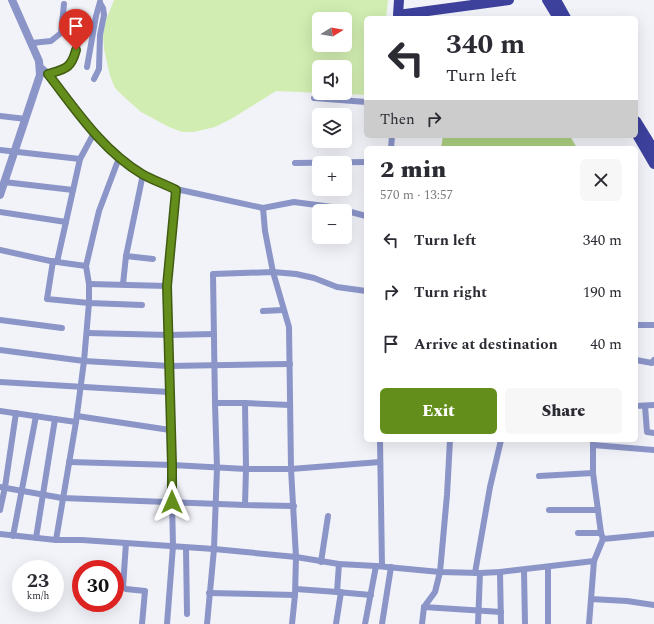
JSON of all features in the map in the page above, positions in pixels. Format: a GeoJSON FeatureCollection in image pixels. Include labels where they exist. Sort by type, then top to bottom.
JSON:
{"type":"FeatureCollection","features":[{"type":"Feature","properties":{"kind":"main road"},"geometry":{"type":"LineString","coordinates":[[399,0],[398,16],[509,0]]}},
{"type":"Feature","properties":{"kind":"main road"},"geometry":{"type":"LineString","coordinates":[[547,0],[557,16]]}},
{"type":"Feature","properties":{"kind":"main road"},"geometry":{"type":"LineString","coordinates":[[556,0],[565,16]]}},
{"type":"Feature","properties":{"kind":"main road"},"geometry":{"type":"LineString","coordinates":[[638,124],[654,150]]}},
{"type":"Feature","properties":{"kind":"main road"},"geometry":{"type":"LineString","coordinates":[[638,136],[654,164]]}},
{"type":"Feature","properties":{"kind":"street"},"geometry":{"type":"LineString","coordinates":[[0,195],[2,184],[15,152],[40,75],[40,66],[32,43],[12,0]]}},
{"type":"Feature","properties":{"kind":"street"},"geometry":{"type":"LineString","coordinates":[[87,67],[100,2]]}},
{"type":"Feature","properties":{"kind":"street"},"geometry":{"type":"LineString","coordinates":[[94,80],[99,69],[100,35],[104,15],[100,2]]}},
{"type":"Feature","properties":{"kind":"street"},"geometry":{"type":"LineString","coordinates":[[32,43],[51,41],[62,33],[64,4]]}},
{"type":"Feature","properties":{"kind":"street"},"geometry":{"type":"LineString","coordinates":[[48,74],[64,70],[73,60],[79,41]]}},
{"type":"Feature","properties":{"kind":"street"},"geometry":{"type":"LineString","coordinates":[[40,66],[48,74],[94,133],[119,158],[143,174],[176,190],[263,208],[294,202],[332,207],[364,215]]}},
{"type":"Feature","properties":{"kind":"street"},"geometry":{"type":"LineString","coordinates":[[340,100],[364,102]]}},
{"type":"Feature","properties":{"kind":"street"},"geometry":{"type":"LineString","coordinates":[[0,116],[26,119]]}},
{"type":"Feature","properties":{"kind":"street"},"geometry":{"type":"LineString","coordinates":[[94,133],[80,159],[74,190],[47,298],[89,303],[142,305]]}},
{"type":"Feature","properties":{"kind":"street"},"geometry":{"type":"LineString","coordinates":[[0,150],[80,159]]}},
{"type":"Feature","properties":{"kind":"street"},"geometry":{"type":"LineString","coordinates":[[56,540],[84,361],[89,303],[89,284],[86,266],[99,211],[119,158]]}},
{"type":"Feature","properties":{"kind":"street"},"geometry":{"type":"LineString","coordinates":[[295,163],[364,162]]}},
{"type":"Feature","properties":{"kind":"street"},"geometry":{"type":"LineString","coordinates":[[123,284],[126,256],[143,174]]}},
{"type":"Feature","properties":{"kind":"street"},"geometry":{"type":"LineString","coordinates":[[2,184],[74,190]]}},
{"type":"Feature","properties":{"kind":"street"},"geometry":{"type":"LineString","coordinates":[[167,624],[173,546],[167,286],[176,190]]}},
{"type":"Feature","properties":{"kind":"street"},"geometry":{"type":"LineString","coordinates":[[263,208],[265,231],[273,272],[288,327],[290,364],[291,469],[296,557],[292,624]]}},
{"type":"Feature","properties":{"kind":"street"},"geometry":{"type":"LineString","coordinates":[[0,212],[66,222]]}},
{"type":"Feature","properties":{"kind":"street"},"geometry":{"type":"LineString","coordinates":[[0,250],[55,262],[86,266]]}},
{"type":"Feature","properties":{"kind":"street"},"geometry":{"type":"LineString","coordinates":[[126,256],[153,259]]}},
{"type":"Feature","properties":{"kind":"street"},"geometry":{"type":"LineString","coordinates":[[207,624],[214,549],[217,468],[214,403],[215,366],[213,274],[273,272],[296,274],[314,278],[337,287],[364,291]]}},
{"type":"Feature","properties":{"kind":"street"},"geometry":{"type":"LineString","coordinates":[[89,284],[167,286]]}},
{"type":"Feature","properties":{"kind":"street"},"geometry":{"type":"LineString","coordinates":[[263,311],[283,310]]}},
{"type":"Feature","properties":{"kind":"street"},"geometry":{"type":"LineString","coordinates":[[0,320],[62,328]]}},
{"type":"Feature","properties":{"kind":"street"},"geometry":{"type":"LineString","coordinates":[[638,325],[654,325]]}},
{"type":"Feature","properties":{"kind":"street"},"geometry":{"type":"LineString","coordinates":[[87,333],[169,335],[214,334]]}},
{"type":"Feature","properties":{"kind":"street"},"geometry":{"type":"LineString","coordinates":[[0,350],[84,361],[169,366],[290,364]]}},
{"type":"Feature","properties":{"kind":"street"},"geometry":{"type":"LineString","coordinates":[[638,360],[652,363],[654,360]]}},
{"type":"Feature","properties":{"kind":"street"},"geometry":{"type":"LineString","coordinates":[[0,382],[170,392]]}},
{"type":"Feature","properties":{"kind":"street"},"geometry":{"type":"LineString","coordinates":[[214,403],[290,405]]}},
{"type":"Feature","properties":{"kind":"street"},"geometry":{"type":"LineString","coordinates":[[245,403],[245,505]]}},
{"type":"Feature","properties":{"kind":"street"},"geometry":{"type":"LineString","coordinates":[[638,406],[654,405]]}},
{"type":"Feature","properties":{"kind":"street"},"geometry":{"type":"LineString","coordinates":[[645,406],[647,432],[654,433]]}},
{"type":"Feature","properties":{"kind":"street"},"geometry":{"type":"LineString","coordinates":[[0,411],[55,419],[76,419],[170,430]]}},
{"type":"Feature","properties":{"kind":"street"},"geometry":{"type":"LineString","coordinates":[[0,510],[2,487],[16,413]]}},
{"type":"Feature","properties":{"kind":"street"},"geometry":{"type":"LineString","coordinates":[[13,536],[36,416]]}},
{"type":"Feature","properties":{"kind":"street"},"geometry":{"type":"LineString","coordinates":[[36,538],[55,419]]}},
{"type":"Feature","properties":{"kind":"street"},"geometry":{"type":"LineString","coordinates":[[366,624],[371,595],[379,566],[380,442]]}},
{"type":"Feature","properties":{"kind":"street"},"geometry":{"type":"LineString","coordinates":[[422,624],[424,607],[435,592],[440,572],[450,442]]}},
{"type":"Feature","properties":{"kind":"street"},"geometry":{"type":"LineString","coordinates":[[478,624],[478,573],[490,487],[501,442]]}},
{"type":"Feature","properties":{"kind":"street"},"geometry":{"type":"LineString","coordinates":[[589,624],[594,561],[603,539],[593,473],[593,443],[654,450]]}},
{"type":"Feature","properties":{"kind":"street"},"geometry":{"type":"LineString","coordinates":[[69,462],[246,469],[291,469],[380,462]]}},
{"type":"Feature","properties":{"kind":"street"},"geometry":{"type":"LineString","coordinates":[[539,476],[593,473]]}},
{"type":"Feature","properties":{"kind":"street"},"geometry":{"type":"LineString","coordinates":[[2,487],[62,498],[294,506]]}},
{"type":"Feature","properties":{"kind":"street"},"geometry":{"type":"LineString","coordinates":[[549,510],[598,510]]}},
{"type":"Feature","properties":{"kind":"street"},"geometry":{"type":"LineString","coordinates":[[321,562],[328,516]]}},
{"type":"Feature","properties":{"kind":"street"},"geometry":{"type":"LineString","coordinates":[[578,533],[601,532]]}},
{"type":"Feature","properties":{"kind":"street"},"geometry":{"type":"LineString","coordinates":[[0,534],[56,540],[82,540],[214,549],[296,557],[339,564],[440,572],[500,572],[594,561]]}},
{"type":"Feature","properties":{"kind":"street"},"geometry":{"type":"LineString","coordinates":[[603,539],[654,534]]}},
{"type":"Feature","properties":{"kind":"street"},"geometry":{"type":"LineString","coordinates":[[126,543],[123,587],[126,589],[145,591],[142,624]]}},
{"type":"Feature","properties":{"kind":"street"},"geometry":{"type":"LineString","coordinates":[[186,548],[187,614]]}},
{"type":"Feature","properties":{"kind":"street"},"geometry":{"type":"LineString","coordinates":[[336,624],[339,592],[339,564]]}},
{"type":"Feature","properties":{"kind":"street"},"geometry":{"type":"LineString","coordinates":[[382,624],[391,567]]}},
{"type":"Feature","properties":{"kind":"street"},"geometry":{"type":"LineString","coordinates":[[548,567],[548,624]]}},
{"type":"Feature","properties":{"kind":"street"},"geometry":{"type":"LineString","coordinates":[[524,570],[524,624]]}},
{"type":"Feature","properties":{"kind":"street"},"geometry":{"type":"LineString","coordinates":[[500,572],[501,624]]}},
{"type":"Feature","properties":{"kind":"street"},"geometry":{"type":"LineString","coordinates":[[209,593],[339,592],[371,595]]}},
{"type":"Feature","properties":{"kind":"street"},"geometry":{"type":"LineString","coordinates":[[591,599],[627,601],[654,605]]}},
{"type":"Feature","properties":{"kind":"street"},"geometry":{"type":"LineString","coordinates":[[424,607],[501,612]]}},
{"type":"Feature","properties":{"kind":"shaded area"},"geometry":{"type":"Polygon","coordinates":[[[114,0],[388,0],[386,16],[364,16],[364,95],[352,94],[352,60],[312,60],[312,93],[276,91],[231,119],[215,127],[194,132],[182,132],[169,127],[141,112],[123,96],[115,88],[110,76],[104,49],[103,35],[106,20],[114,0]]]}},
{"type":"Feature","properties":{"kind":"shaded area"},"geometry":{"type":"Polygon","coordinates":[[[443,138],[571,138],[576,146],[441,146],[443,138]]]}},
{"type":"Feature","properties":{"kind":"route"},"geometry":{"type":"LineString","coordinates":[[76,50],[73,60],[64,70],[48,74],[94,133],[119,158],[143,174],[176,190],[167,286],[172,502]]}}]}
